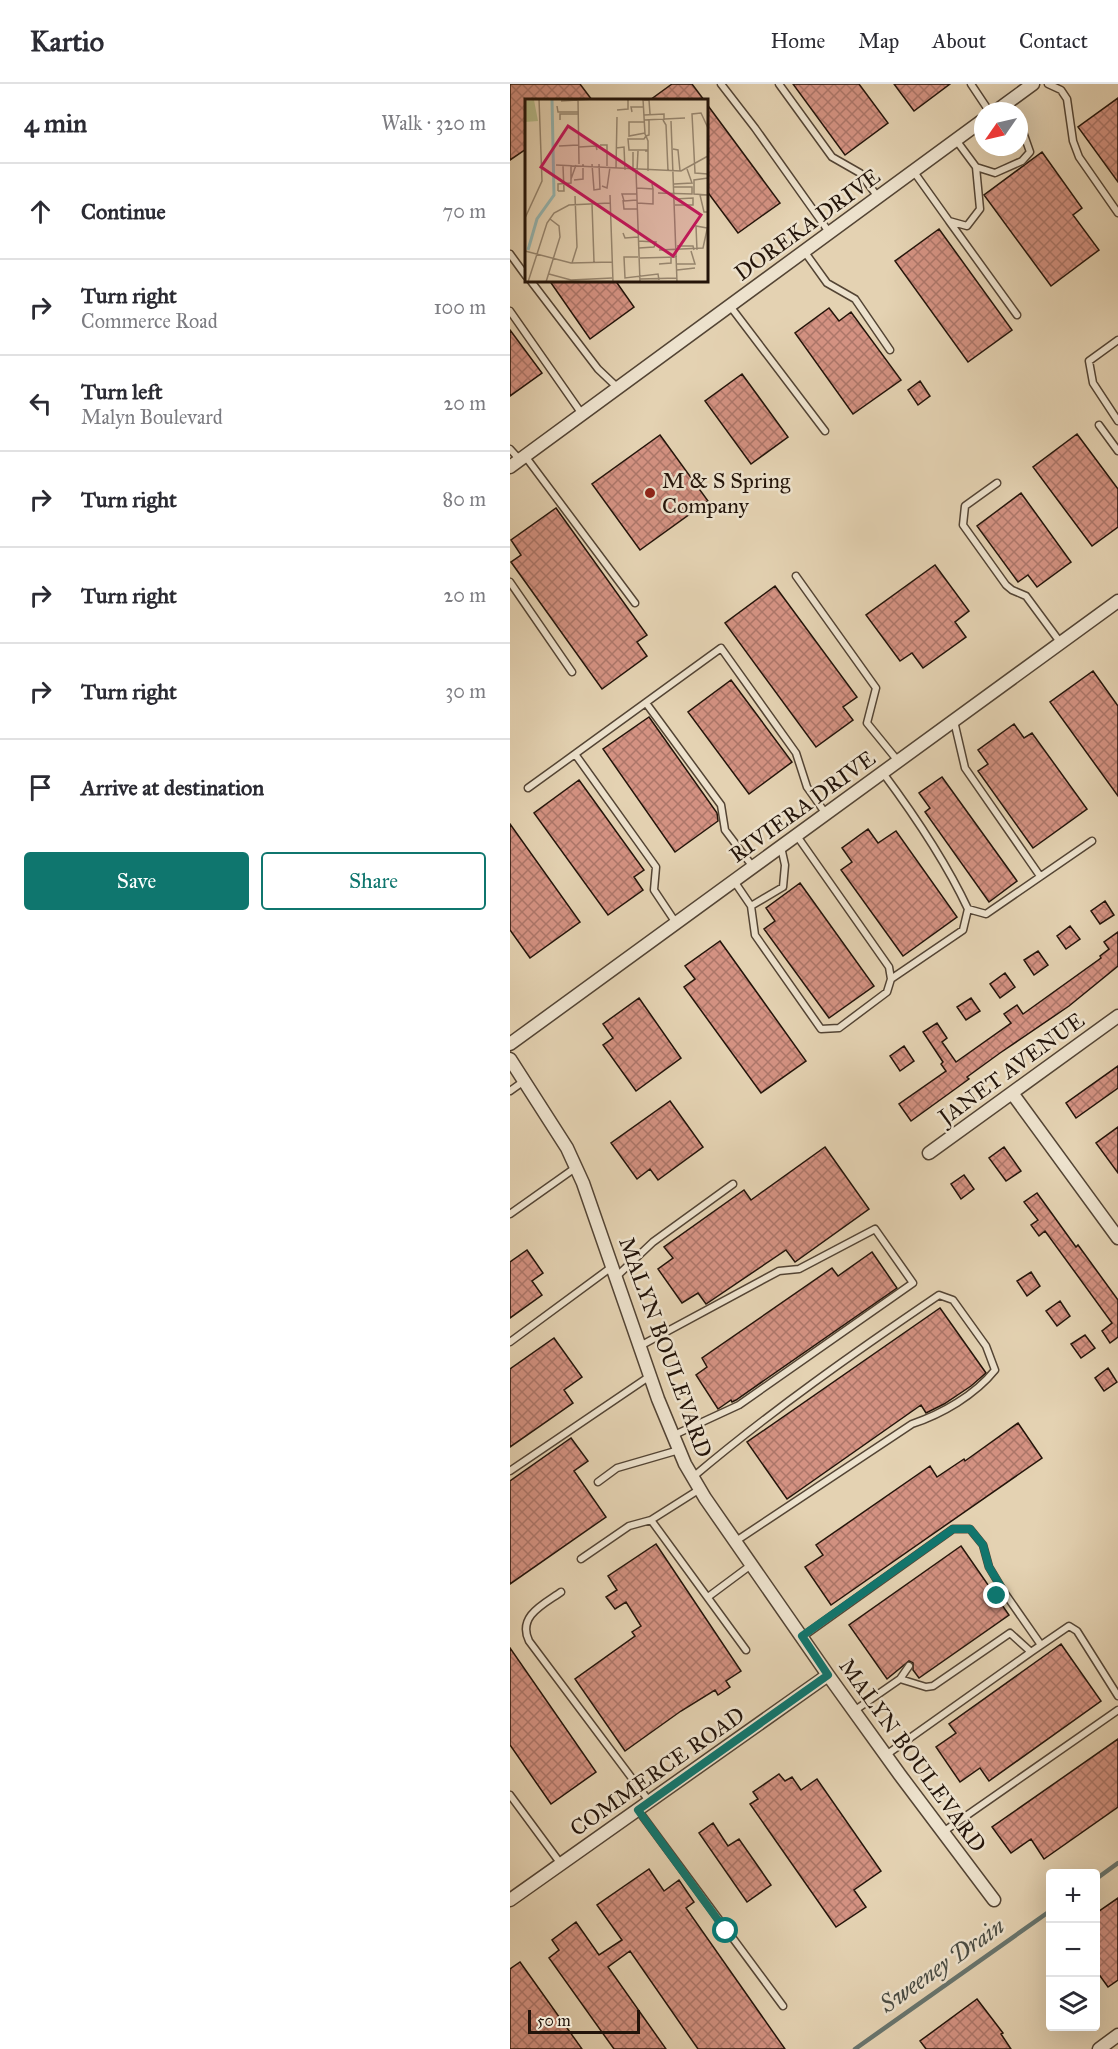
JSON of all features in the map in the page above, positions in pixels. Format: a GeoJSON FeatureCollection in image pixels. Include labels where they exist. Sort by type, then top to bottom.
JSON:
{"type":"FeatureCollection","features":[{"type":"Feature","properties":{"kind":"street"},"geometry":{"type":"LineString","coordinates":[[1011,102],[1033,84]]}},
{"type":"Feature","properties":{"kind":"street","name":"DOREKA DRIVE"},"geometry":{"type":"LineString","coordinates":[[518,461],[974,127]]}},
{"type":"Feature","properties":{"kind":"street","name":"RIVIERA DRIVE"},"geometry":{"type":"LineString","coordinates":[[510,1044],[1118,601]]}},
{"type":"Feature","properties":{"kind":"street","name":"JANET AVENUE"},"geometry":{"type":"LineString","coordinates":[[929,1153],[1118,1016]]}},
{"type":"Feature","properties":{"kind":"street","name":"MALYN BOULEVARD"},"geometry":{"type":"LineString","coordinates":[[510,1059],[567,1148],[576,1167],[672,1436],[693,1477],[828,1675],[994,1900]]}},
{"type":"Feature","properties":{"kind":"street"},"geometry":{"type":"LineString","coordinates":[[1012,1094],[1118,1238]]}},
{"type":"Feature","properties":{"kind":"street","name":"COMMERCE ROAD"},"geometry":{"type":"LineString","coordinates":[[510,1900],[828,1675]]}},
{"type":"Feature","properties":{"kind":"street"},"geometry":{"type":"LineString","coordinates":[[1099,2049],[1118,2035]]}},
{"type":"Feature","properties":{"kind":"lane"},"geometry":{"type":"LineString","coordinates":[[721,84],[756,128],[830,233]]}},
{"type":"Feature","properties":{"kind":"lane"},"geometry":{"type":"LineString","coordinates":[[779,84],[832,157],[860,173],[878,198]]}},
{"type":"Feature","properties":{"kind":"lane"},"geometry":{"type":"LineString","coordinates":[[971,84],[984,102]]}},
{"type":"Feature","properties":{"kind":"lane"},"geometry":{"type":"LineString","coordinates":[[1048,84],[1061,90],[1067,99],[1072,141],[1079,157],[1118,213]]}},
{"type":"Feature","properties":{"kind":"lane"},"geometry":{"type":"LineString","coordinates":[[949,221],[967,226],[980,209],[976,167],[956,140]]}},
{"type":"Feature","properties":{"kind":"lane"},"geometry":{"type":"LineString","coordinates":[[976,167],[995,173],[1022,161],[1026,156]]}},
{"type":"Feature","properties":{"kind":"lane"},"geometry":{"type":"LineString","coordinates":[[914,172],[1017,315]]}},
{"type":"Feature","properties":{"kind":"lane"},"geometry":{"type":"LineString","coordinates":[[804,251],[827,283],[855,299],[890,350]]}},
{"type":"Feature","properties":{"kind":"lane"},"geometry":{"type":"LineString","coordinates":[[510,254],[525,275]]}},
{"type":"Feature","properties":{"kind":"lane"},"geometry":{"type":"LineString","coordinates":[[532,282],[598,369],[618,388]]}},
{"type":"Feature","properties":{"kind":"lane"},"geometry":{"type":"LineString","coordinates":[[730,306],[825,432]]}},
{"type":"Feature","properties":{"kind":"lane"},"geometry":{"type":"LineString","coordinates":[[510,311],[582,414]]}},
{"type":"Feature","properties":{"kind":"lane"},"geometry":{"type":"LineString","coordinates":[[1118,340],[1089,361],[1093,383],[1118,422]]}},
{"type":"Feature","properties":{"kind":"lane"},"geometry":{"type":"LineString","coordinates":[[1099,425],[1118,451]]}},
{"type":"Feature","properties":{"kind":"lane"},"geometry":{"type":"LineString","coordinates":[[510,449],[635,603]]}},
{"type":"Feature","properties":{"kind":"lane"},"geometry":{"type":"LineString","coordinates":[[997,483],[965,506],[963,525],[1006,585],[1026,596],[1061,643]]}},
{"type":"Feature","properties":{"kind":"lane"},"geometry":{"type":"LineString","coordinates":[[796,576],[876,688],[867,723],[898,762]]}},
{"type":"Feature","properties":{"kind":"lane"},"geometry":{"type":"LineString","coordinates":[[510,582],[572,672]]}},
{"type":"Feature","properties":{"kind":"lane"},"geometry":{"type":"LineString","coordinates":[[528,788],[722,648],[796,753],[807,787],[826,814]]}},
{"type":"Feature","properties":{"kind":"lane"},"geometry":{"type":"LineString","coordinates":[[646,703],[721,805],[725,830],[753,867]]}},
{"type":"Feature","properties":{"kind":"lane"},"geometry":{"type":"LineString","coordinates":[[954,721],[964,768],[1040,876]]}},
{"type":"Feature","properties":{"kind":"lane"},"geometry":{"type":"LineString","coordinates":[[575,754],[656,867],[654,890],[676,923]]}},
{"type":"Feature","properties":{"kind":"lane"},"geometry":{"type":"LineString","coordinates":[[883,773],[915,816],[956,883],[968,909],[963,930],[891,979]]}},
{"type":"Feature","properties":{"kind":"lane"},"geometry":{"type":"LineString","coordinates":[[734,881],[751,906],[755,934],[821,1029],[839,1028],[887,992],[891,979],[889,967],[797,836]]}},
{"type":"Feature","properties":{"kind":"lane"},"geometry":{"type":"LineString","coordinates":[[968,909],[986,914],[1092,841]]}},
{"type":"Feature","properties":{"kind":"lane"},"geometry":{"type":"LineString","coordinates":[[751,906],[783,887],[785,865],[781,847]]}},
{"type":"Feature","properties":{"kind":"lane"},"geometry":{"type":"LineString","coordinates":[[510,1091],[524,1081]]}},
{"type":"Feature","properties":{"kind":"lane"},"geometry":{"type":"LineString","coordinates":[[510,1214],[576,1167]]}},
{"type":"Feature","properties":{"kind":"lane"},"geometry":{"type":"LineString","coordinates":[[510,1342],[615,1271],[733,1184]]}},
{"type":"Feature","properties":{"kind":"lane"},"geometry":{"type":"LineString","coordinates":[[640,1346],[779,1271],[799,1269],[875,1229],[914,1283],[739,1405],[672,1436]]}},
{"type":"Feature","properties":{"kind":"lane"},"geometry":{"type":"LineString","coordinates":[[693,1477],[735,1441],[939,1295],[953,1300],[986,1347],[994,1370],[984,1383],[932,1417],[912,1424],[736,1541]]}},
{"type":"Feature","properties":{"kind":"lane"},"geometry":{"type":"LineString","coordinates":[[510,1471],[650,1376]]}},
{"type":"Feature","properties":{"kind":"lane"},"geometry":{"type":"LineString","coordinates":[[598,1482],[617,1468],[679,1449]]}},
{"type":"Feature","properties":{"kind":"lane"},"geometry":{"type":"LineString","coordinates":[[581,1559],[629,1526],[651,1520],[700,1489]]}},
{"type":"Feature","properties":{"kind":"lane"},"geometry":{"type":"LineString","coordinates":[[651,1520],[746,1650]]}},
{"type":"Feature","properties":{"kind":"lane"},"geometry":{"type":"LineString","coordinates":[[802,1636],[953,1529],[970,1529],[983,1545],[989,1567],[1004,1592],[1041,1645]]}},
{"type":"Feature","properties":{"kind":"lane"},"geometry":{"type":"LineString","coordinates":[[708,1597],[752,1565]]}},
{"type":"Feature","properties":{"kind":"lane"},"geometry":{"type":"LineString","coordinates":[[561,1592],[527,1619],[526,1633],[529,1641],[649,1802]]}},
{"type":"Feature","properties":{"kind":"lane"},"geometry":{"type":"LineString","coordinates":[[997,1596],[1004,1592]]}},
{"type":"Feature","properties":{"kind":"lane"},"geometry":{"type":"LineString","coordinates":[[886,1755],[1069,1626],[1077,1631],[1118,1696]]}},
{"type":"Feature","properties":{"kind":"lane"},"geometry":{"type":"LineString","coordinates":[[900,1679],[926,1687],[933,1686],[1010,1633],[1031,1652]]}},
{"type":"Feature","properties":{"kind":"lane"},"geometry":{"type":"LineString","coordinates":[[854,1711],[900,1679],[909,1666]]}},
{"type":"Feature","properties":{"kind":"lane"},"geometry":{"type":"LineString","coordinates":[[943,1832],[1118,1710]]}},
{"type":"Feature","properties":{"kind":"lane"},"geometry":{"type":"LineString","coordinates":[[510,1795],[561,1864]]}},
{"type":"Feature","properties":{"kind":"lane"},"geometry":{"type":"LineString","coordinates":[[638,1810],[783,2006]]}},
{"type":"Feature","properties":{"kind":"building"},"geometry":{"type":"Polygon","coordinates":[[[510,84],[580,84],[591,99],[525,99],[525,150],[510,160],[510,84]]]}},
{"type":"Feature","properties":{"kind":"building"},"geometry":{"type":"Polygon","coordinates":[[[672,84],[692,84],[703,99],[651,99],[672,84]]]}},
{"type":"Feature","properties":{"kind":"building"},"geometry":{"type":"Polygon","coordinates":[[[793,84],[859,84],[888,123],[845,155],[793,84]]]}},
{"type":"Feature","properties":{"kind":"building"},"geometry":{"type":"Polygon","coordinates":[[[894,84],[950,84],[914,111],[894,84]]]}},
{"type":"Feature","properties":{"kind":"building"},"geometry":{"type":"Polygon","coordinates":[[[1118,98],[1118,182],[1078,127],[1118,98]]]}},
{"type":"Feature","properties":{"kind":"building"},"geometry":{"type":"Polygon","coordinates":[[[708,106],[780,203],[738,233],[708,193],[708,106]]]}},
{"type":"Feature","properties":{"kind":"building"},"geometry":{"type":"Polygon","coordinates":[[[1042,152],[1082,208],[1073,215],[1099,250],[1051,286],[984,195],[1042,152]]]}},
{"type":"Feature","properties":{"kind":"building"},"geometry":{"type":"Polygon","coordinates":[[[939,229],[1012,330],[968,362],[895,261],[939,229]]]}},
{"type":"Feature","properties":{"kind":"building"},"geometry":{"type":"Polygon","coordinates":[[[550,282],[616,282],[634,307],[590,339],[550,282]]]}},
{"type":"Feature","properties":{"kind":"building"},"geometry":{"type":"Polygon","coordinates":[[[829,308],[839,321],[851,312],[901,380],[853,414],[795,333],[829,308]]]}},
{"type":"Feature","properties":{"kind":"building"},"geometry":{"type":"Polygon","coordinates":[[[510,330],[542,373],[510,396],[510,330]]]}},
{"type":"Feature","properties":{"kind":"building"},"geometry":{"type":"Polygon","coordinates":[[[742,374],[788,437],[751,464],[705,401],[742,374]]]}},
{"type":"Feature","properties":{"kind":"building"},"geometry":{"type":"Polygon","coordinates":[[[920,381],[930,396],[918,405],[908,390],[920,381]]]}},
{"type":"Feature","properties":{"kind":"building"},"geometry":{"type":"Polygon","coordinates":[[[1077,434],[1118,489],[1118,527],[1092,546],[1033,467],[1077,434]]]}},
{"type":"Feature","properties":{"kind":"building","name":"M & S Spring Company"},"geometry":{"type":"Polygon","coordinates":[[[660,435],[708,501],[640,550],[592,484],[660,435]]]}},
{"type":"Feature","properties":{"kind":"building"},"geometry":{"type":"Polygon","coordinates":[[[1021,493],[1071,562],[1037,587],[1028,575],[1018,582],[977,526],[1021,493]]]}},
{"type":"Feature","properties":{"kind":"building"},"geometry":{"type":"Polygon","coordinates":[[[556,508],[647,635],[637,642],[647,656],[602,689],[511,562],[521,555],[511,540],[556,508]]]}},
{"type":"Feature","properties":{"kind":"building"},"geometry":{"type":"Polygon","coordinates":[[[935,565],[969,611],[955,622],[966,637],[923,668],[912,653],[900,661],[866,615],[935,565]]]}},
{"type":"Feature","properties":{"kind":"building"},"geometry":{"type":"Polygon","coordinates":[[[775,586],[857,697],[843,707],[853,720],[816,747],[725,623],[775,586]]]}},
{"type":"Feature","properties":{"kind":"building"},"geometry":{"type":"Polygon","coordinates":[[[1093,671],[1118,706],[1118,796],[1050,702],[1093,671]]]}},
{"type":"Feature","properties":{"kind":"building"},"geometry":{"type":"Polygon","coordinates":[[[731,680],[792,762],[749,794],[688,712],[731,680]]]}},
{"type":"Feature","properties":{"kind":"building"},"geometry":{"type":"Polygon","coordinates":[[[649,717],[717,813],[718,821],[675,852],[603,749],[649,717]]]}},
{"type":"Feature","properties":{"kind":"building"},"geometry":{"type":"Polygon","coordinates":[[[1014,724],[1024,738],[1032,733],[1087,809],[1033,848],[978,771],[988,764],[978,750],[1014,724]]]}},
{"type":"Feature","properties":{"kind":"building"},"geometry":{"type":"Polygon","coordinates":[[[942,777],[1017,881],[989,902],[925,812],[930,808],[919,793],[942,777]]]}},
{"type":"Feature","properties":{"kind":"building"},"geometry":{"type":"Polygon","coordinates":[[[579,780],[644,870],[634,877],[643,890],[608,915],[534,813],[579,780]]]}},
{"type":"Feature","properties":{"kind":"building"},"geometry":{"type":"Polygon","coordinates":[[[510,824],[580,922],[530,958],[510,930],[510,824]]]}},
{"type":"Feature","properties":{"kind":"building"},"geometry":{"type":"Polygon","coordinates":[[[868,829],[878,843],[896,831],[957,917],[903,956],[841,870],[852,862],[842,848],[868,829]]]}},
{"type":"Feature","properties":{"kind":"building"},"geometry":{"type":"Polygon","coordinates":[[[800,883],[874,986],[829,1018],[764,929],[775,921],[766,908],[800,883]]]}},
{"type":"Feature","properties":{"kind":"building"},"geometry":{"type":"Polygon","coordinates":[[[1105,901],[1114,915],[1100,924],[1091,911],[1105,901]]]}},
{"type":"Feature","properties":{"kind":"building"},"geometry":{"type":"Polygon","coordinates":[[[1070,926],[1080,939],[1066,949],[1057,936],[1070,926]]]}},
{"type":"Feature","properties":{"kind":"building"},"geometry":{"type":"Polygon","coordinates":[[[1118,932],[1118,966],[1069,1006],[967,1077],[969,1079],[911,1121],[899,1104],[946,1071],[941,1064],[943,1062],[923,1032],[937,1023],[947,1038],[942,1042],[956,1062],[1011,1023],[1004,1014],[1017,1005],[1023,1014],[1101,958],[1100,956],[1109,949],[1104,942],[1118,932]]]}},
{"type":"Feature","properties":{"kind":"building"},"geometry":{"type":"Polygon","coordinates":[[[720,941],[806,1061],[761,1093],[684,987],[695,979],[685,966],[720,941]]]}},
{"type":"Feature","properties":{"kind":"building"},"geometry":{"type":"Polygon","coordinates":[[[1038,951],[1048,965],[1034,975],[1024,960],[1038,951]]]}},
{"type":"Feature","properties":{"kind":"building"},"geometry":{"type":"Polygon","coordinates":[[[1005,973],[1015,987],[1000,998],[990,984],[1005,973]]]}},
{"type":"Feature","properties":{"kind":"building"},"geometry":{"type":"Polygon","coordinates":[[[639,998],[681,1058],[636,1091],[603,1045],[613,1038],[603,1024],[639,998]]]}},
{"type":"Feature","properties":{"kind":"building"},"geometry":{"type":"Polygon","coordinates":[[[971,998],[980,1011],[966,1020],[957,1007],[971,998]]]}},
{"type":"Feature","properties":{"kind":"building"},"geometry":{"type":"Polygon","coordinates":[[[904,1046],[914,1061],[900,1071],[890,1056],[904,1046]]]}},
{"type":"Feature","properties":{"kind":"building"},"geometry":{"type":"Polygon","coordinates":[[[1118,1066],[1118,1088],[1076,1118],[1066,1103],[1118,1066]]]}},
{"type":"Feature","properties":{"kind":"building"},"geometry":{"type":"Polygon","coordinates":[[[670,1101],[703,1147],[658,1180],[650,1169],[637,1179],[611,1143],[670,1101]]]}},
{"type":"Feature","properties":{"kind":"building"},"geometry":{"type":"Polygon","coordinates":[[[1118,1127],[1118,1173],[1096,1143],[1118,1127]]]}},
{"type":"Feature","properties":{"kind":"building"},"geometry":{"type":"Polygon","coordinates":[[[825,1147],[869,1209],[795,1262],[786,1250],[706,1304],[698,1293],[682,1303],[658,1269],[673,1258],[664,1247],[744,1190],[751,1200],[825,1147]]]}},
{"type":"Feature","properties":{"kind":"building"},"geometry":{"type":"Polygon","coordinates":[[[1004,1147],[1021,1171],[1006,1181],[989,1158],[1004,1147]]]}},
{"type":"Feature","properties":{"kind":"building"},"geometry":{"type":"Polygon","coordinates":[[[964,1175],[974,1189],[961,1199],[951,1184],[964,1175]]]}},
{"type":"Feature","properties":{"kind":"building"},"geometry":{"type":"Polygon","coordinates":[[[1037,1193],[1118,1300],[1118,1337],[1110,1343],[1102,1331],[1112,1323],[1045,1231],[1039,1236],[1031,1225],[1038,1220],[1024,1202],[1037,1193]]]}},
{"type":"Feature","properties":{"kind":"building"},"geometry":{"type":"Polygon","coordinates":[[[527,1250],[543,1273],[532,1281],[542,1295],[510,1318],[510,1262],[527,1250]]]}},
{"type":"Feature","properties":{"kind":"building"},"geometry":{"type":"Polygon","coordinates":[[[872,1252],[897,1288],[736,1400],[732,1402],[731,1400],[718,1409],[696,1375],[707,1367],[702,1358],[832,1268],[838,1276],[872,1252]]]}},
{"type":"Feature","properties":{"kind":"building"},"geometry":{"type":"Polygon","coordinates":[[[1031,1272],[1040,1286],[1027,1296],[1017,1281],[1031,1272]]]}},
{"type":"Feature","properties":{"kind":"building"},"geometry":{"type":"Polygon","coordinates":[[[1060,1301],[1070,1316],[1057,1326],[1046,1311],[1060,1301]]]}},
{"type":"Feature","properties":{"kind":"building"},"geometry":{"type":"Polygon","coordinates":[[[940,1308],[986,1373],[944,1404],[926,1413],[921,1405],[787,1499],[747,1442],[940,1308]]]}},
{"type":"Feature","properties":{"kind":"building"},"geometry":{"type":"Polygon","coordinates":[[[1085,1335],[1095,1348],[1081,1358],[1071,1344],[1085,1335]]]}},
{"type":"Feature","properties":{"kind":"building"},"geometry":{"type":"Polygon","coordinates":[[[554,1338],[582,1377],[564,1390],[573,1403],[510,1447],[510,1369],[554,1338]]]}},
{"type":"Feature","properties":{"kind":"building"},"geometry":{"type":"Polygon","coordinates":[[[1108,1368],[1117,1382],[1104,1391],[1095,1378],[1108,1368]]]}},
{"type":"Feature","properties":{"kind":"building"},"geometry":{"type":"Polygon","coordinates":[[[1018,1423],[1042,1458],[831,1605],[805,1567],[823,1555],[816,1545],[930,1466],[937,1477],[964,1459],[965,1461],[1018,1423]]]}},
{"type":"Feature","properties":{"kind":"building"},"geometry":{"type":"Polygon","coordinates":[[[571,1438],[588,1461],[574,1471],[606,1517],[510,1584],[510,1481],[571,1438]]]}},
{"type":"Feature","properties":{"kind":"building"},"geometry":{"type":"Polygon","coordinates":[[[656,1544],[741,1671],[726,1681],[730,1687],[718,1695],[715,1690],[625,1751],[575,1679],[635,1636],[632,1632],[641,1626],[626,1602],[615,1609],[606,1597],[617,1590],[608,1576],[656,1544]]]}},
{"type":"Feature","properties":{"kind":"building"},"geometry":{"type":"Polygon","coordinates":[[[961,1546],[1009,1615],[919,1678],[913,1670],[913,1663],[909,1661],[887,1679],[849,1625],[961,1546]]]}},
{"type":"Feature","properties":{"kind":"building"},"geometry":{"type":"Polygon","coordinates":[[[1061,1644],[1101,1701],[989,1781],[980,1768],[960,1782],[936,1747],[956,1733],[949,1724],[1061,1644]]]}},
{"type":"Feature","properties":{"kind":"building"},"geometry":{"type":"Polygon","coordinates":[[[510,1648],[596,1772],[551,1804],[510,1745],[510,1648]]]}},
{"type":"Feature","properties":{"kind":"building"},"geometry":{"type":"Polygon","coordinates":[[[1118,1739],[1118,1807],[1044,1859],[1031,1839],[1011,1853],[992,1827],[1118,1739]]]}},
{"type":"Feature","properties":{"kind":"building"},"geometry":{"type":"Polygon","coordinates":[[[779,1774],[785,1781],[792,1777],[801,1790],[817,1779],[881,1871],[854,1890],[866,1907],[836,1927],[750,1804],[758,1799],[753,1792],[779,1774]]]}},
{"type":"Feature","properties":{"kind":"building"},"geometry":{"type":"Polygon","coordinates":[[[713,1823],[728,1846],[739,1839],[771,1885],[747,1902],[699,1833],[713,1823]]]}},
{"type":"Feature","properties":{"kind":"building"},"geometry":{"type":"Polygon","coordinates":[[[649,1869],[664,1891],[679,1880],[694,1902],[686,1908],[785,2049],[698,2049],[630,1951],[608,1967],[666,2049],[614,2049],[549,1958],[559,1950],[552,1940],[576,1922],[599,1955],[622,1940],[597,1905],[649,1869]]]}},
{"type":"Feature","properties":{"kind":"building"},"geometry":{"type":"Polygon","coordinates":[[[1118,1898],[1118,1980],[1108,1987],[1100,1976],[1100,1911],[1118,1898]]]}},
{"type":"Feature","properties":{"kind":"building"},"geometry":{"type":"Polygon","coordinates":[[[520,1962],[582,2049],[510,2049],[510,1969],[520,1962]]]}},
{"type":"Feature","properties":{"kind":"building"},"geometry":{"type":"Polygon","coordinates":[[[977,1999],[1003,2033],[1001,2034],[1011,2049],[926,2049],[920,2041],[977,1999]]]}},
{"type":"Feature","properties":{"kind":"waterway","name":"Sweeney Drain"},"geometry":{"type":"LineString","coordinates":[[1100,1876],[1118,1863]]}},
{"type":"Feature","properties":{"kind":"waterway","name":"Sweeney Drain"},"geometry":{"type":"LineString","coordinates":[[855,2049],[1046,1914]]}},
{"type":"Feature","properties":{"kind":"place","name":"M & S Spring Company"},"geometry":{"type":"Point","coordinates":[650,493]}},
{"type":"Feature","properties":{"kind":"route"},"geometry":{"type":"LineString","coordinates":[[726,1931],[638,1810],[828,1675],[802,1636],[953,1529],[970,1529],[983,1545],[989,1567],[1004,1592],[997,1596]]}}]}
